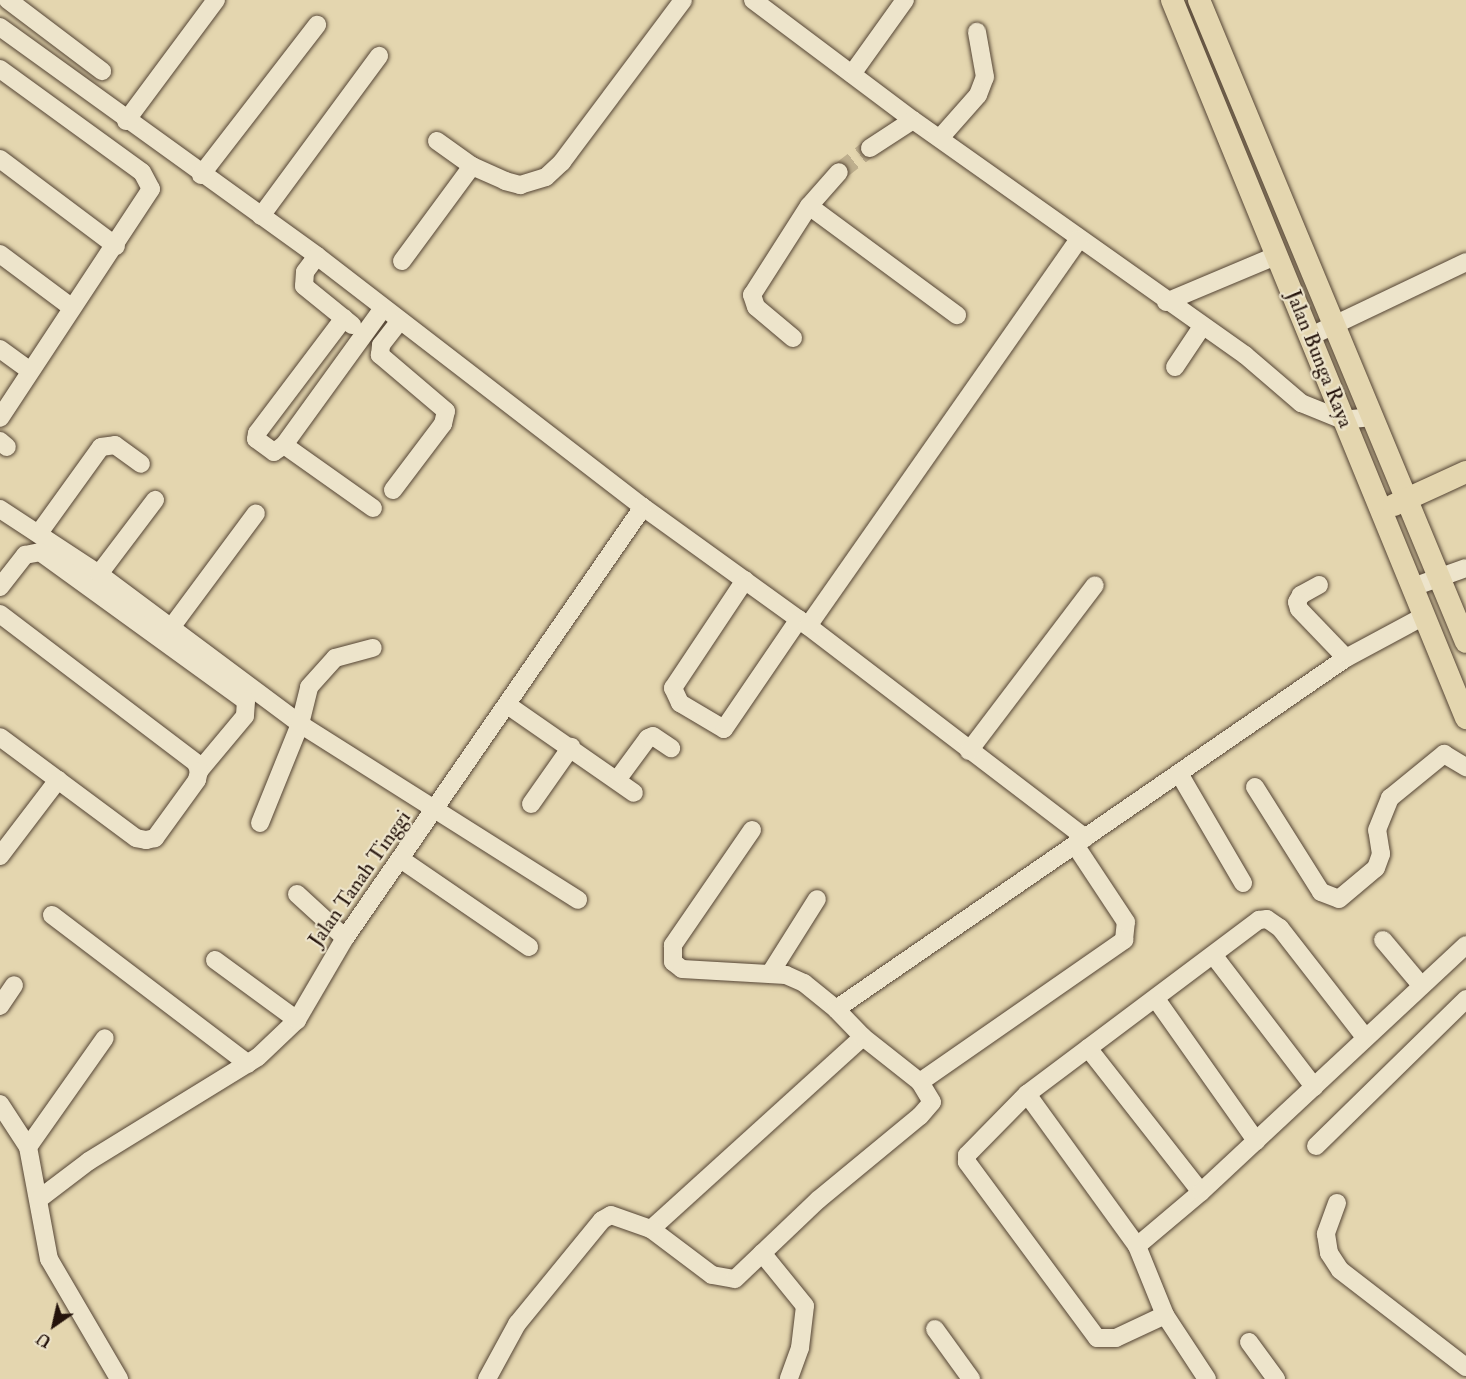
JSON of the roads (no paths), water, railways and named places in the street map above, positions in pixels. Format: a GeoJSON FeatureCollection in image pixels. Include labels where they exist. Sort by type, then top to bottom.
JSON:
{"type":"FeatureCollection","features":[{"type":"Feature","properties":{"kind":"main road","name":"Jalan Bunga Raya"},"geometry":{"type":"LineString","coordinates":[[1172,0],[1466,718]]}},
{"type":"Feature","properties":{"kind":"main road","name":"Jalan Bunga Raya"},"geometry":{"type":"LineString","coordinates":[[1199,0],[1466,642]]}},
{"type":"Feature","properties":{"kind":"main road"},"geometry":{"type":"LineString","coordinates":[[1196,57],[1219,48]]}},
{"type":"Feature","properties":{"kind":"main road"},"geometry":{"type":"LineString","coordinates":[[1380,512],[1466,472]]}},
{"type":"Feature","properties":{"kind":"street"},"geometry":{"type":"LineString","coordinates":[[8,0],[102,71]]}},
{"type":"Feature","properties":{"kind":"street"},"geometry":{"type":"LineString","coordinates":[[126,121],[216,0]]}},
{"type":"Feature","properties":{"kind":"street"},"geometry":{"type":"LineString","coordinates":[[438,141],[472,166],[520,185],[546,177],[562,162],[683,0]]}},
{"type":"Feature","properties":{"kind":"street"},"geometry":{"type":"LineString","coordinates":[[753,0],[775,6],[852,74],[1202,328],[1245,355],[1301,403],[1343,420],[1374,417]]}},
{"type":"Feature","properties":{"kind":"street"},"geometry":{"type":"LineString","coordinates":[[852,74],[905,0]]}},
{"type":"Feature","properties":{"kind":"street"},"geometry":{"type":"LineString","coordinates":[[201,175],[317,25]]}},
{"type":"Feature","properties":{"kind":"street"},"geometry":{"type":"LineString","coordinates":[[0,27],[126,121],[317,256],[643,507],[803,623],[969,751],[1080,842],[1126,922],[1124,940],[920,1082]]}},
{"type":"Feature","properties":{"kind":"street"},"geometry":{"type":"LineString","coordinates":[[940,138],[981,88],[985,77],[977,32]]}},
{"type":"Feature","properties":{"kind":"street"},"geometry":{"type":"LineString","coordinates":[[261,216],[379,56]]}},
{"type":"Feature","properties":{"kind":"street"},"geometry":{"type":"LineString","coordinates":[[0,69],[150,181],[148,199],[71,307],[0,418]]}},
{"type":"Feature","properties":{"kind":"street"},"geometry":{"type":"LineString","coordinates":[[870,148],[913,120]]}},
{"type":"Feature","properties":{"kind":"street"},"geometry":{"type":"LineString","coordinates":[[0,159],[116,246]]}},
{"type":"Feature","properties":{"kind":"street"},"geometry":{"type":"LineString","coordinates":[[402,261],[472,166]]}},
{"type":"Feature","properties":{"kind":"street"},"geometry":{"type":"LineString","coordinates":[[793,338],[756,307],[753,295],[809,206],[839,172]]}},
{"type":"Feature","properties":{"kind":"street"},"geometry":{"type":"LineString","coordinates":[[809,206],[957,315]]}},
{"type":"Feature","properties":{"kind":"street"},"geometry":{"type":"LineString","coordinates":[[745,580],[673,688],[680,703],[724,729],[1079,239]]}},
{"type":"Feature","properties":{"kind":"street"},"geometry":{"type":"LineString","coordinates":[[0,254],[71,307]]}},
{"type":"Feature","properties":{"kind":"street"},"geometry":{"type":"LineString","coordinates":[[1166,302],[1278,255]]}},
{"type":"Feature","properties":{"kind":"street"},"geometry":{"type":"LineString","coordinates":[[317,256],[305,272],[304,286],[365,336]]}},
{"type":"Feature","properties":{"kind":"street"},"geometry":{"type":"LineString","coordinates":[[1311,336],[1466,262]]}},
{"type":"Feature","properties":{"kind":"street"},"geometry":{"type":"LineString","coordinates":[[344,318],[256,436],[274,452],[284,445],[365,336],[383,308]]}},
{"type":"Feature","properties":{"kind":"street"},"geometry":{"type":"LineString","coordinates":[[393,490],[443,424],[446,411],[380,355],[381,345],[400,321]]}},
{"type":"Feature","properties":{"kind":"street"},"geometry":{"type":"LineString","coordinates":[[1174,367],[1202,328]]}},
{"type":"Feature","properties":{"kind":"street"},"geometry":{"type":"LineString","coordinates":[[0,349],[30,371]]}},
{"type":"Feature","properties":{"kind":"street"},"geometry":{"type":"LineString","coordinates":[[39,533],[101,447],[115,445],[141,464]]}},
{"type":"Feature","properties":{"kind":"street"},"geometry":{"type":"LineString","coordinates":[[284,445],[373,508]]}},
{"type":"Feature","properties":{"kind":"street"},"geometry":{"type":"LineString","coordinates":[[99,574],[155,500]]}},
{"type":"Feature","properties":{"kind":"street","name":"Jalan Tanah Tinggi"},"geometry":{"type":"LineString","coordinates":[[39,1199],[89,1161],[248,1064],[276,1044],[297,1020],[345,938],[509,706],[643,507]]}},
{"type":"Feature","properties":{"kind":"street"},"geometry":{"type":"LineString","coordinates":[[0,508],[99,574],[300,724],[578,900]]}},
{"type":"Feature","properties":{"kind":"street"},"geometry":{"type":"LineString","coordinates":[[170,629],[256,513]]}},
{"type":"Feature","properties":{"kind":"street"},"geometry":{"type":"LineString","coordinates":[[0,587],[25,555],[40,552],[246,702],[244,717],[199,771],[197,780],[155,838],[147,840],[136,838],[0,737]]}},
{"type":"Feature","properties":{"kind":"street"},"geometry":{"type":"LineString","coordinates":[[1413,587],[1440,575],[1466,568]]}},
{"type":"Feature","properties":{"kind":"street"},"geometry":{"type":"LineString","coordinates":[[969,751],[1095,585]]}},
{"type":"Feature","properties":{"kind":"street"},"geometry":{"type":"LineString","coordinates":[[1319,585],[1297,602],[1299,609],[1346,658]]}},
{"type":"Feature","properties":{"kind":"street"},"geometry":{"type":"LineString","coordinates":[[0,614],[196,763],[199,771]]}},
{"type":"Feature","properties":{"kind":"street"},"geometry":{"type":"LineString","coordinates":[[836,1009],[1180,775],[1346,658],[1424,616]]}},
{"type":"Feature","properties":{"kind":"street"},"geometry":{"type":"LineString","coordinates":[[260,823],[300,724],[309,687],[321,669],[335,658],[373,648]]}},
{"type":"Feature","properties":{"kind":"street"},"geometry":{"type":"LineString","coordinates":[[509,706],[572,747],[634,793]]}},
{"type":"Feature","properties":{"kind":"street"},"geometry":{"type":"LineString","coordinates":[[617,780],[648,738],[653,736],[671,748]]}},
{"type":"Feature","properties":{"kind":"street"},"geometry":{"type":"LineString","coordinates":[[531,804],[572,747]]}},
{"type":"Feature","properties":{"kind":"street"},"geometry":{"type":"LineString","coordinates":[[1255,787],[1321,892],[1339,899],[1376,868],[1381,854],[1377,830],[1390,798],[1444,754],[1466,767]]}},
{"type":"Feature","properties":{"kind":"street"},"geometry":{"type":"LineString","coordinates":[[1180,775],[1243,883]]}},
{"type":"Feature","properties":{"kind":"street"},"geometry":{"type":"LineString","coordinates":[[0,856],[58,780]]}},
{"type":"Feature","properties":{"kind":"street"},"geometry":{"type":"LineString","coordinates":[[487,1379],[517,1324],[602,1220],[611,1215],[651,1229],[712,1275],[726,1280],[735,1279],[818,1200],[920,1116],[932,1102],[920,1082],[862,1036],[836,1009],[804,983],[771,972],[682,969],[673,962],[673,945],[752,830]]}},
{"type":"Feature","properties":{"kind":"street"},"geometry":{"type":"LineString","coordinates":[[402,860],[529,947]]}},
{"type":"Feature","properties":{"kind":"street"},"geometry":{"type":"LineString","coordinates":[[297,894],[345,938]]}},
{"type":"Feature","properties":{"kind":"street"},"geometry":{"type":"LineString","coordinates":[[771,972],[817,899]]}},
{"type":"Feature","properties":{"kind":"street"},"geometry":{"type":"LineString","coordinates":[[52,915],[248,1064]]}},
{"type":"Feature","properties":{"kind":"street"},"geometry":{"type":"LineString","coordinates":[[1165,1315],[1116,1338],[1097,1338],[967,1162],[967,1155],[981,1137],[1027,1094],[1259,921],[1267,920],[1280,928],[1365,1037]]}},
{"type":"Feature","properties":{"kind":"street"},"geometry":{"type":"LineString","coordinates":[[1383,940],[1420,984]]}},
{"type":"Feature","properties":{"kind":"street"},"geometry":{"type":"LineString","coordinates":[[1137,1246],[1201,1192],[1420,984],[1466,945]]}},
{"type":"Feature","properties":{"kind":"street"},"geometry":{"type":"LineString","coordinates":[[1214,956],[1314,1087]]}},
{"type":"Feature","properties":{"kind":"street"},"geometry":{"type":"LineString","coordinates":[[215,960],[297,1020]]}},
{"type":"Feature","properties":{"kind":"street"},"geometry":{"type":"LineString","coordinates":[[0,1006],[14,985]]}},
{"type":"Feature","properties":{"kind":"street"},"geometry":{"type":"LineString","coordinates":[[1156,999],[1256,1141]]}},
{"type":"Feature","properties":{"kind":"street"},"geometry":{"type":"LineString","coordinates":[[1317,1146],[1466,999]]}},
{"type":"Feature","properties":{"kind":"street"},"geometry":{"type":"LineString","coordinates":[[651,1229],[862,1036]]}},
{"type":"Feature","properties":{"kind":"street"},"geometry":{"type":"LineString","coordinates":[[28,1146],[105,1038]]}},
{"type":"Feature","properties":{"kind":"street"},"geometry":{"type":"LineString","coordinates":[[1088,1048],[1201,1192]]}},
{"type":"Feature","properties":{"kind":"street"},"geometry":{"type":"LineString","coordinates":[[1027,1094],[1137,1246],[1165,1315],[1207,1379]]}},
{"type":"Feature","properties":{"kind":"street"},"geometry":{"type":"LineString","coordinates":[[0,1104],[28,1146],[49,1259],[119,1379]]}},
{"type":"Feature","properties":{"kind":"street"},"geometry":{"type":"LineString","coordinates":[[1337,1203],[1326,1234],[1329,1253],[1341,1270],[1466,1367]]}},
{"type":"Feature","properties":{"kind":"street"},"geometry":{"type":"LineString","coordinates":[[762,1253],[805,1306],[800,1348],[789,1379]]}},
{"type":"Feature","properties":{"kind":"street"},"geometry":{"type":"LineString","coordinates":[[935,1329],[971,1379]]}},
{"type":"Feature","properties":{"kind":"street"},"geometry":{"type":"LineString","coordinates":[[1249,1342],[1276,1379]]}},
{"type":"Feature","properties":{"kind":"tunnel"},"geometry":{"type":"LineString","coordinates":[[839,172],[870,148]]}}]}
